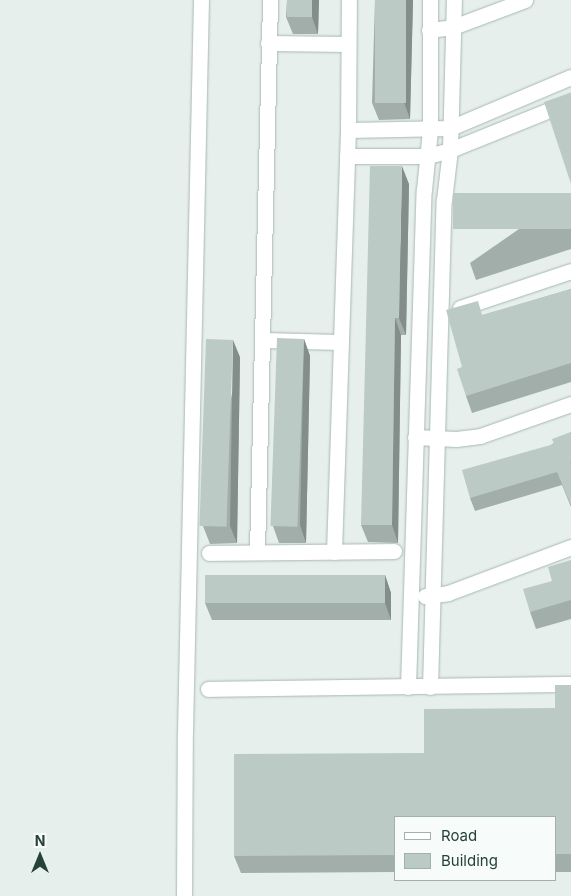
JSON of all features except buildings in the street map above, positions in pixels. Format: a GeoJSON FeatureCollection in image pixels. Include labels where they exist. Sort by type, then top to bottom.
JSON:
{"type":"FeatureCollection","features":[{"type":"Feature","properties":{"kind":"street"},"geometry":{"type":"LineString","coordinates":[[184,896],[185,722],[201,0]]}},
{"type":"Feature","properties":{"kind":"street"},"geometry":{"type":"LineString","coordinates":[[257,552],[270,0]]}},
{"type":"Feature","properties":{"kind":"street"},"geometry":{"type":"LineString","coordinates":[[334,552],[348,130],[349,0]]}},
{"type":"Feature","properties":{"kind":"street"},"geometry":{"type":"LineString","coordinates":[[408,688],[419,312],[424,190],[430,130],[430,0]]}},
{"type":"Feature","properties":{"kind":"street"},"geometry":{"type":"LineString","coordinates":[[430,688],[439,438],[444,200],[450,150],[454,0]]}},
{"type":"Feature","properties":{"kind":"street"},"geometry":{"type":"LineString","coordinates":[[429,30],[452,27],[525,0]]}},
{"type":"Feature","properties":{"kind":"street"},"geometry":{"type":"LineString","coordinates":[[268,43],[348,44]]}},
{"type":"Feature","properties":{"kind":"street"},"geometry":{"type":"LineString","coordinates":[[348,130],[430,130],[450,128],[571,77]]}},
{"type":"Feature","properties":{"kind":"street"},"geometry":{"type":"LineString","coordinates":[[347,156],[428,156],[450,150],[571,101]]}},
{"type":"Feature","properties":{"kind":"street"},"geometry":{"type":"LineString","coordinates":[[419,312],[452,311],[571,271]]}},
{"type":"Feature","properties":{"kind":"street"},"geometry":{"type":"LineString","coordinates":[[262,340],[341,342]]}},
{"type":"Feature","properties":{"kind":"street"},"geometry":{"type":"LineString","coordinates":[[415,437],[472,437],[498,432],[571,404]]}},
{"type":"Feature","properties":{"kind":"street"},"geometry":{"type":"LineString","coordinates":[[411,596],[433,596],[448,593],[571,547]]}},
{"type":"Feature","properties":{"kind":"street"},"geometry":{"type":"LineString","coordinates":[[209,553],[394,551]]}},
{"type":"Feature","properties":{"kind":"street"},"geometry":{"type":"LineString","coordinates":[[208,689],[430,688],[571,684]]}}]}
